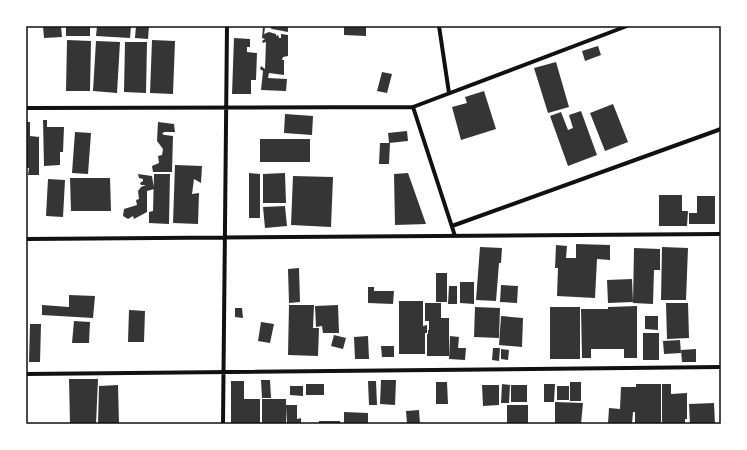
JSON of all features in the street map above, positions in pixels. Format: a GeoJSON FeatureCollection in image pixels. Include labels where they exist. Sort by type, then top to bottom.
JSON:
{"type":"FeatureCollection","features":[{"type":"Feature","properties":{"kind":"street"},"geometry":{"type":"LineString","coordinates":[[222,424],[227,26]]}},
{"type":"Feature","properties":{"kind":"street"},"geometry":{"type":"LineString","coordinates":[[439,26],[449,94]]}},
{"type":"Feature","properties":{"kind":"street"},"geometry":{"type":"LineString","coordinates":[[26,108],[413,107],[627,26]]}},
{"type":"Feature","properties":{"kind":"street"},"geometry":{"type":"LineString","coordinates":[[413,107],[455,236]]}},
{"type":"Feature","properties":{"kind":"street"},"geometry":{"type":"LineString","coordinates":[[452,226],[721,129]]}},
{"type":"Feature","properties":{"kind":"street"},"geometry":{"type":"LineString","coordinates":[[26,239],[721,234]]}},
{"type":"Feature","properties":{"kind":"street"},"geometry":{"type":"LineString","coordinates":[[26,374],[721,368]]}},
{"type":"Feature","properties":{"kind":"building"},"geometry":{"type":"Polygon","coordinates":[[[43,26],[61,26],[62,37],[44,38],[43,26]]]}},
{"type":"Feature","properties":{"kind":"building"},"geometry":{"type":"Polygon","coordinates":[[[66,26],[90,26],[90,36],[66,36],[66,26]]]}},
{"type":"Feature","properties":{"kind":"building"},"geometry":{"type":"Polygon","coordinates":[[[97,26],[131,26],[130,38],[96,36],[97,26]]]}},
{"type":"Feature","properties":{"kind":"building"},"geometry":{"type":"Polygon","coordinates":[[[136,26],[149,26],[148,39],[135,38],[136,26]]]}},
{"type":"Feature","properties":{"kind":"building"},"geometry":{"type":"Polygon","coordinates":[[[268,26],[288,26],[288,32],[272,29],[268,26]]]}},
{"type":"Feature","properties":{"kind":"building"},"geometry":{"type":"Polygon","coordinates":[[[344,26],[366,26],[366,36],[344,35],[344,26]]]}},
{"type":"Feature","properties":{"kind":"building"},"geometry":{"type":"Polygon","coordinates":[[[263,27],[265,28],[264,34],[269,32],[276,34],[276,36],[278,35],[279,38],[281,38],[281,34],[288,35],[288,56],[283,57],[282,60],[284,60],[284,75],[269,73],[268,78],[287,79],[286,91],[261,90],[263,71],[260,69],[261,66],[265,69],[266,42],[263,43],[262,41],[265,39],[262,38],[263,27]]]}},
{"type":"Feature","properties":{"kind":"building"},"geometry":{"type":"Polygon","coordinates":[[[234,38],[250,39],[250,47],[247,47],[247,52],[257,53],[256,80],[251,80],[251,94],[232,94],[234,38]]]}},
{"type":"Feature","properties":{"kind":"building"},"geometry":{"type":"Polygon","coordinates":[[[67,40],[91,41],[90,91],[66,91],[67,40]]]}},
{"type":"Feature","properties":{"kind":"building"},"geometry":{"type":"Polygon","coordinates":[[[152,40],[175,41],[173,94],[150,93],[152,40]]]}},
{"type":"Feature","properties":{"kind":"building"},"geometry":{"type":"Polygon","coordinates":[[[96,41],[120,42],[117,93],[93,91],[96,41]]]}},
{"type":"Feature","properties":{"kind":"building"},"geometry":{"type":"Polygon","coordinates":[[[125,42],[147,42],[146,93],[124,92],[125,42]]]}},
{"type":"Feature","properties":{"kind":"building"},"geometry":{"type":"Polygon","coordinates":[[[598,46],[601,55],[585,61],[582,51],[598,46]]]}},
{"type":"Feature","properties":{"kind":"building"},"geometry":{"type":"Polygon","coordinates":[[[556,62],[569,107],[548,113],[534,68],[556,62]]]}},
{"type":"Feature","properties":{"kind":"building"},"geometry":{"type":"Polygon","coordinates":[[[382,72],[392,74],[387,93],[377,91],[382,72]]]}},
{"type":"Feature","properties":{"kind":"building"},"geometry":{"type":"Polygon","coordinates":[[[484,91],[496,129],[461,140],[452,107],[467,103],[465,97],[484,91]]]}},
{"type":"Feature","properties":{"kind":"building"},"geometry":{"type":"Polygon","coordinates":[[[613,104],[628,142],[605,151],[590,113],[613,104]]]}},
{"type":"Feature","properties":{"kind":"building"},"geometry":{"type":"Polygon","coordinates":[[[581,111],[597,155],[568,166],[550,116],[561,112],[568,130],[573,128],[569,115],[581,111]]]}},
{"type":"Feature","properties":{"kind":"building"},"geometry":{"type":"Polygon","coordinates":[[[285,114],[313,116],[312,135],[284,133],[285,114]]]}},
{"type":"Feature","properties":{"kind":"building"},"geometry":{"type":"Polygon","coordinates":[[[43,120],[47,120],[47,127],[64,127],[63,152],[60,152],[60,165],[44,166],[43,120]]]}},
{"type":"Feature","properties":{"kind":"building"},"geometry":{"type":"Polygon","coordinates":[[[26,122],[30,122],[30,136],[39,137],[39,175],[28,175],[29,168],[26,168],[26,122]]]}},
{"type":"Feature","properties":{"kind":"building"},"geometry":{"type":"Polygon","coordinates":[[[158,122],[174,124],[175,132],[164,132],[162,134],[173,136],[172,172],[153,172],[152,166],[159,163],[158,156],[162,155],[163,149],[157,141],[158,122]]]}},
{"type":"Feature","properties":{"kind":"building"},"geometry":{"type":"Polygon","coordinates":[[[407,131],[408,141],[389,143],[388,133],[407,131]]]}},
{"type":"Feature","properties":{"kind":"building"},"geometry":{"type":"Polygon","coordinates":[[[75,132],[91,133],[88,174],[72,173],[75,132]]]}},
{"type":"Feature","properties":{"kind":"building"},"geometry":{"type":"Polygon","coordinates":[[[260,139],[310,139],[310,162],[260,162],[260,139]]]}},
{"type":"Feature","properties":{"kind":"building"},"geometry":{"type":"Polygon","coordinates":[[[380,143],[390,143],[389,164],[379,164],[380,143]]]}},
{"type":"Feature","properties":{"kind":"building"},"geometry":{"type":"Polygon","coordinates":[[[175,165],[202,166],[201,183],[194,179],[192,194],[199,193],[198,224],[173,223],[175,165]]]}},
{"type":"Feature","properties":{"kind":"building"},"geometry":{"type":"Polygon","coordinates":[[[249,173],[260,174],[260,218],[249,218],[249,173]]]}},
{"type":"Feature","properties":{"kind":"building"},"geometry":{"type":"Polygon","coordinates":[[[285,173],[286,203],[263,203],[263,174],[285,173]]]}},
{"type":"Feature","properties":{"kind":"building"},"geometry":{"type":"Polygon","coordinates":[[[408,173],[426,224],[395,225],[394,174],[408,173]]]}},
{"type":"Feature","properties":{"kind":"building"},"geometry":{"type":"Polygon","coordinates":[[[138,174],[152,176],[154,189],[147,191],[147,212],[134,219],[133,216],[128,219],[123,216],[124,209],[137,205],[136,200],[139,199],[138,191],[141,187],[146,185],[141,185],[140,183],[143,179],[139,178],[138,174]]]}},
{"type":"Feature","properties":{"kind":"building"},"geometry":{"type":"Polygon","coordinates":[[[154,174],[170,174],[169,224],[149,223],[149,212],[153,211],[154,174]]]}},
{"type":"Feature","properties":{"kind":"building"},"geometry":{"type":"Polygon","coordinates":[[[293,176],[333,177],[331,227],[291,225],[293,176]]]}},
{"type":"Feature","properties":{"kind":"building"},"geometry":{"type":"Polygon","coordinates":[[[70,178],[110,178],[111,211],[71,211],[70,178]]]}},
{"type":"Feature","properties":{"kind":"building"},"geometry":{"type":"Polygon","coordinates":[[[48,179],[65,180],[63,217],[46,216],[48,179]]]}},
{"type":"Feature","properties":{"kind":"building"},"geometry":{"type":"Polygon","coordinates":[[[659,195],[682,195],[682,211],[688,211],[687,226],[659,226],[659,195]]]}},
{"type":"Feature","properties":{"kind":"building"},"geometry":{"type":"Polygon","coordinates":[[[697,196],[715,196],[715,224],[689,224],[689,213],[697,213],[697,196]]]}},
{"type":"Feature","properties":{"kind":"building"},"geometry":{"type":"Polygon","coordinates":[[[285,206],[287,226],[265,228],[263,207],[285,206]]]}},
{"type":"Feature","properties":{"kind":"building"},"geometry":{"type":"Polygon","coordinates":[[[576,244],[610,245],[610,260],[597,259],[595,298],[557,296],[558,268],[555,268],[556,245],[567,246],[566,258],[576,258],[576,244]]]}},
{"type":"Feature","properties":{"kind":"building"},"geometry":{"type":"Polygon","coordinates":[[[480,247],[502,248],[501,263],[499,263],[496,301],[476,300],[480,247]]]}},
{"type":"Feature","properties":{"kind":"building"},"geometry":{"type":"Polygon","coordinates":[[[662,247],[688,248],[686,300],[661,300],[662,247]]]}},
{"type":"Feature","properties":{"kind":"building"},"geometry":{"type":"Polygon","coordinates":[[[634,248],[660,249],[660,270],[654,270],[653,304],[633,303],[634,248]]]}},
{"type":"Feature","properties":{"kind":"building"},"geometry":{"type":"Polygon","coordinates":[[[299,268],[300,302],[289,303],[288,269],[299,268]]]}},
{"type":"Feature","properties":{"kind":"building"},"geometry":{"type":"Polygon","coordinates":[[[436,273],[447,273],[447,302],[436,302],[436,273]]]}},
{"type":"Feature","properties":{"kind":"building"},"geometry":{"type":"Polygon","coordinates":[[[632,279],[633,302],[608,303],[607,280],[632,279]]]}},
{"type":"Feature","properties":{"kind":"building"},"geometry":{"type":"Polygon","coordinates":[[[460,282],[474,282],[474,304],[460,303],[460,282]]]}},
{"type":"Feature","properties":{"kind":"building"},"geometry":{"type":"Polygon","coordinates":[[[501,285],[518,286],[517,303],[500,302],[501,285]]]}},
{"type":"Feature","properties":{"kind":"building"},"geometry":{"type":"Polygon","coordinates":[[[449,286],[457,286],[457,304],[448,304],[449,286]]]}},
{"type":"Feature","properties":{"kind":"building"},"geometry":{"type":"Polygon","coordinates":[[[368,287],[374,287],[374,291],[394,291],[393,304],[368,303],[368,287]]]}},
{"type":"Feature","properties":{"kind":"building"},"geometry":{"type":"Polygon","coordinates":[[[69,295],[95,296],[93,318],[42,315],[42,305],[69,307],[69,295]]]}},
{"type":"Feature","properties":{"kind":"building"},"geometry":{"type":"Polygon","coordinates":[[[399,301],[423,301],[423,326],[427,325],[427,333],[425,333],[425,354],[399,354],[399,301]]]}},
{"type":"Feature","properties":{"kind":"building"},"geometry":{"type":"Polygon","coordinates":[[[425,303],[441,303],[441,318],[449,318],[449,356],[427,356],[427,334],[429,330],[429,321],[425,321],[425,303]]]}},
{"type":"Feature","properties":{"kind":"building"},"geometry":{"type":"Polygon","coordinates":[[[666,303],[688,303],[689,338],[667,339],[666,303]]]}},
{"type":"Feature","properties":{"kind":"building"},"geometry":{"type":"Polygon","coordinates":[[[289,305],[314,305],[313,328],[319,328],[318,356],[288,355],[289,305]]]}},
{"type":"Feature","properties":{"kind":"building"},"geometry":{"type":"Polygon","coordinates":[[[338,305],[339,333],[323,333],[322,326],[316,327],[315,306],[338,305]]]}},
{"type":"Feature","properties":{"kind":"building"},"geometry":{"type":"Polygon","coordinates":[[[637,306],[637,358],[624,358],[624,349],[591,349],[591,358],[582,358],[581,309],[608,309],[608,307],[637,306]]]}},
{"type":"Feature","properties":{"kind":"building"},"geometry":{"type":"Polygon","coordinates":[[[475,307],[500,308],[499,338],[474,337],[475,307]]]}},
{"type":"Feature","properties":{"kind":"building"},"geometry":{"type":"Polygon","coordinates":[[[550,307],[580,307],[580,359],[550,359],[550,307]]]}},
{"type":"Feature","properties":{"kind":"building"},"geometry":{"type":"Polygon","coordinates":[[[235,308],[242,308],[243,318],[235,317],[235,308]]]}},
{"type":"Feature","properties":{"kind":"building"},"geometry":{"type":"Polygon","coordinates":[[[129,310],[145,311],[144,342],[128,342],[129,310]]]}},
{"type":"Feature","properties":{"kind":"building"},"geometry":{"type":"Polygon","coordinates":[[[501,316],[523,318],[522,347],[499,345],[501,316]]]}},
{"type":"Feature","properties":{"kind":"building"},"geometry":{"type":"Polygon","coordinates":[[[645,316],[658,316],[658,330],[645,329],[645,316]]]}},
{"type":"Feature","properties":{"kind":"building"},"geometry":{"type":"Polygon","coordinates":[[[74,321],[90,322],[89,343],[72,343],[74,321]]]}},
{"type":"Feature","properties":{"kind":"building"},"geometry":{"type":"Polygon","coordinates":[[[261,322],[274,324],[270,343],[258,341],[261,322]]]}},
{"type":"Feature","properties":{"kind":"building"},"geometry":{"type":"Polygon","coordinates":[[[30,324],[41,324],[40,362],[29,362],[30,324]]]}},
{"type":"Feature","properties":{"kind":"building"},"geometry":{"type":"Polygon","coordinates":[[[643,333],[659,333],[659,360],[643,360],[643,333]]]}},
{"type":"Feature","properties":{"kind":"building"},"geometry":{"type":"Polygon","coordinates":[[[334,335],[346,338],[343,349],[331,346],[334,335]]]}},
{"type":"Feature","properties":{"kind":"building"},"geometry":{"type":"Polygon","coordinates":[[[368,336],[369,359],[355,359],[354,337],[368,336]]]}},
{"type":"Feature","properties":{"kind":"building"},"geometry":{"type":"Polygon","coordinates":[[[450,336],[459,337],[458,348],[466,348],[465,360],[449,359],[450,336]]]}},
{"type":"Feature","properties":{"kind":"building"},"geometry":{"type":"Polygon","coordinates":[[[680,340],[681,353],[664,354],[663,341],[680,340]]]}},
{"type":"Feature","properties":{"kind":"building"},"geometry":{"type":"Polygon","coordinates":[[[381,346],[394,346],[394,357],[382,357],[381,346]]]}},
{"type":"Feature","properties":{"kind":"building"},"geometry":{"type":"Polygon","coordinates":[[[493,348],[500,348],[499,361],[492,360],[493,348]]]}},
{"type":"Feature","properties":{"kind":"building"},"geometry":{"type":"Polygon","coordinates":[[[501,349],[509,350],[508,360],[501,359],[501,349]]]}},
{"type":"Feature","properties":{"kind":"building"},"geometry":{"type":"Polygon","coordinates":[[[696,349],[696,362],[682,362],[681,350],[696,349]]]}},
{"type":"Feature","properties":{"kind":"building"},"geometry":{"type":"Polygon","coordinates":[[[69,379],[98,379],[96,424],[70,424],[69,379]]]}},
{"type":"Feature","properties":{"kind":"building"},"geometry":{"type":"Polygon","coordinates":[[[261,380],[270,380],[271,398],[262,398],[261,380]]]}},
{"type":"Feature","properties":{"kind":"building"},"geometry":{"type":"Polygon","coordinates":[[[381,380],[396,380],[395,405],[380,404],[381,380]]]}},
{"type":"Feature","properties":{"kind":"building"},"geometry":{"type":"Polygon","coordinates":[[[231,381],[244,381],[244,399],[260,399],[260,424],[231,424],[231,381]]]}},
{"type":"Feature","properties":{"kind":"building"},"geometry":{"type":"Polygon","coordinates":[[[368,381],[376,381],[377,405],[369,405],[368,381]]]}},
{"type":"Feature","properties":{"kind":"building"},"geometry":{"type":"Polygon","coordinates":[[[436,382],[447,382],[448,404],[436,404],[436,382]]]}},
{"type":"Feature","properties":{"kind":"building"},"geometry":{"type":"Polygon","coordinates":[[[570,382],[581,382],[581,401],[570,401],[570,382]]]}},
{"type":"Feature","properties":{"kind":"building"},"geometry":{"type":"Polygon","coordinates":[[[306,384],[324,384],[324,395],[306,395],[306,384]]]}},
{"type":"Feature","properties":{"kind":"building"},"geometry":{"type":"Polygon","coordinates":[[[502,384],[510,385],[509,403],[501,403],[502,384]]]}},
{"type":"Feature","properties":{"kind":"building"},"geometry":{"type":"Polygon","coordinates":[[[544,384],[555,384],[554,402],[544,402],[544,384]]]}},
{"type":"Feature","properties":{"kind":"building"},"geometry":{"type":"Polygon","coordinates":[[[636,384],[661,384],[661,424],[635,424],[635,412],[633,412],[632,424],[608,424],[609,408],[620,409],[621,387],[636,387],[636,384]]]}},
{"type":"Feature","properties":{"kind":"building"},"geometry":{"type":"Polygon","coordinates":[[[662,384],[671,384],[671,394],[687,393],[687,419],[685,419],[685,424],[662,424],[662,384]]]}},
{"type":"Feature","properties":{"kind":"building"},"geometry":{"type":"Polygon","coordinates":[[[118,385],[119,424],[98,424],[99,386],[118,385]]]}},
{"type":"Feature","properties":{"kind":"building"},"geometry":{"type":"Polygon","coordinates":[[[482,385],[499,385],[499,405],[483,406],[482,385]]]}},
{"type":"Feature","properties":{"kind":"building"},"geometry":{"type":"Polygon","coordinates":[[[511,385],[527,385],[527,402],[511,402],[511,385]]]}},
{"type":"Feature","properties":{"kind":"building"},"geometry":{"type":"Polygon","coordinates":[[[290,386],[303,386],[303,396],[290,395],[290,386]]]}},
{"type":"Feature","properties":{"kind":"building"},"geometry":{"type":"Polygon","coordinates":[[[557,386],[569,386],[569,400],[557,400],[557,386]]]}},
{"type":"Feature","properties":{"kind":"building"},"geometry":{"type":"Polygon","coordinates":[[[262,399],[286,399],[286,405],[297,405],[297,419],[301,418],[301,424],[287,424],[287,407],[286,424],[262,424],[262,399]]]}},
{"type":"Feature","properties":{"kind":"building"},"geometry":{"type":"Polygon","coordinates":[[[555,402],[583,403],[581,424],[555,424],[555,402]]]}},
{"type":"Feature","properties":{"kind":"building"},"geometry":{"type":"Polygon","coordinates":[[[714,403],[715,424],[690,424],[689,404],[714,403]]]}},
{"type":"Feature","properties":{"kind":"building"},"geometry":{"type":"Polygon","coordinates":[[[507,405],[528,405],[528,424],[507,424],[507,405]]]}},
{"type":"Feature","properties":{"kind":"building"},"geometry":{"type":"Polygon","coordinates":[[[419,410],[420,424],[407,424],[406,411],[419,410]]]}},
{"type":"Feature","properties":{"kind":"building"},"geometry":{"type":"Polygon","coordinates":[[[344,412],[368,413],[368,424],[344,424],[344,412]]]}},
{"type":"Feature","properties":{"kind":"building"},"geometry":{"type":"Polygon","coordinates":[[[319,421],[340,421],[340,424],[319,424],[319,421]]]}}]}
